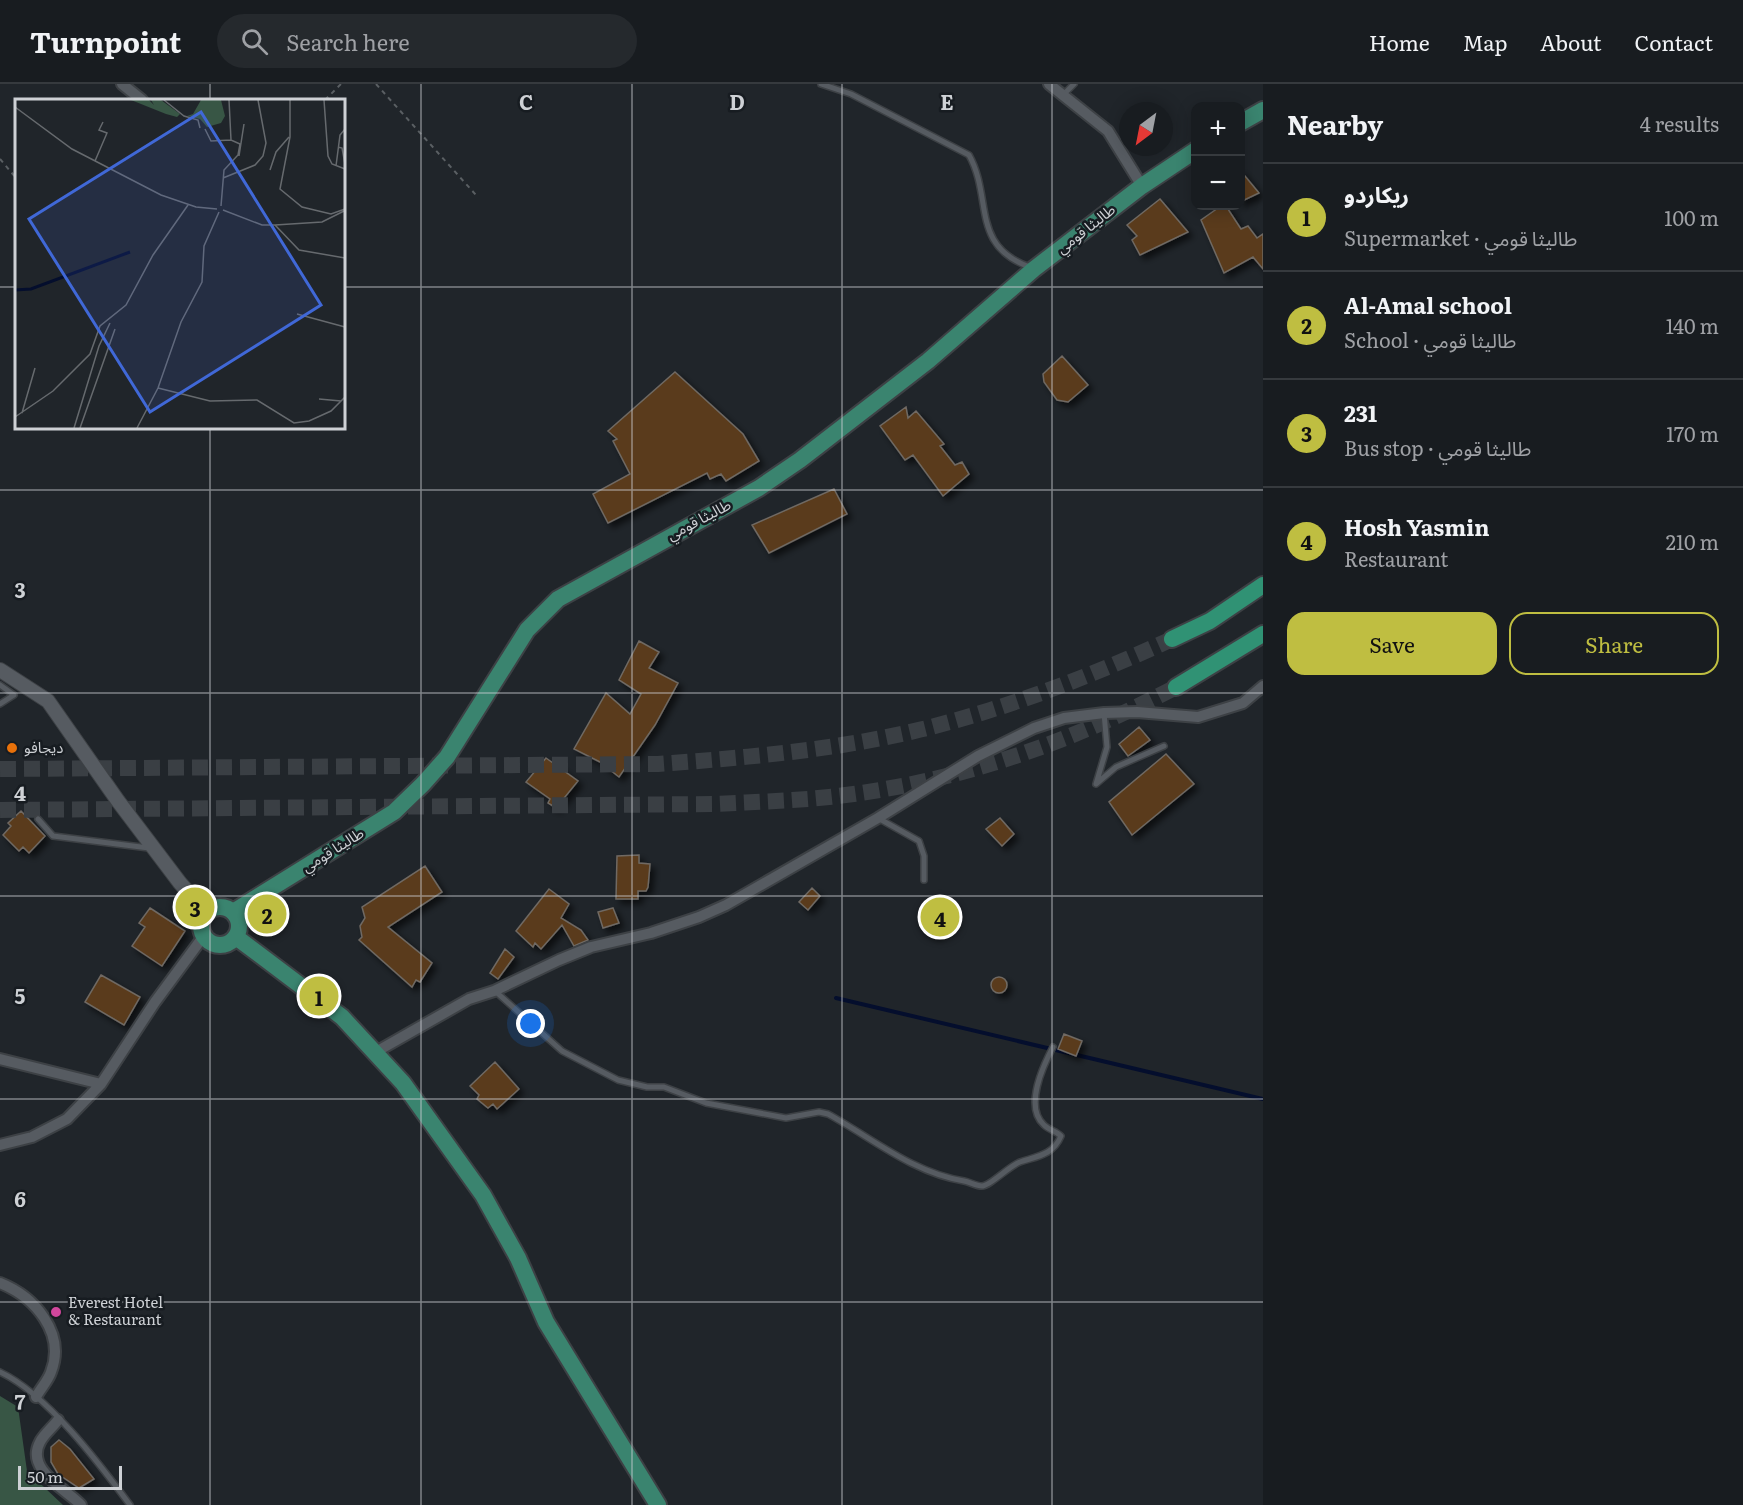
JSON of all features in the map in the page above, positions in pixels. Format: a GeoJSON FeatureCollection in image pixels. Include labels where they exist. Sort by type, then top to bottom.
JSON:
{"type":"FeatureCollection","features":[{"type":"Feature","properties":{"kind":"highway"},"geometry":{"type":"LineString","coordinates":[[1172,639],[1210,621],[1263,585]]}},
{"type":"Feature","properties":{"kind":"highway"},"geometry":{"type":"LineString","coordinates":[[1176,687],[1263,634]]}},
{"type":"Feature","properties":{"kind":"main road"},"geometry":{"type":"LineString","coordinates":[[1245,120],[1263,110]]}},
{"type":"Feature","properties":{"kind":"main road","name":"طاليثا قومي"},"geometry":{"type":"LineString","coordinates":[[233,912],[394,812],[423,784],[447,757],[527,630],[558,598],[759,488],[800,460],[928,361],[1034,269],[1142,186],[1191,153]]}},
{"type":"Feature","properties":{"kind":"main road"},"geometry":{"type":"LineString","coordinates":[[217,907],[233,912],[239,923],[236,937],[229,943],[218,946],[203,937],[201,921],[206,912],[217,907]]}},
{"type":"Feature","properties":{"kind":"main road"},"geometry":{"type":"LineString","coordinates":[[236,937],[342,1017],[403,1083],[483,1195],[518,1258],[546,1322],[658,1505]]}},
{"type":"Feature","properties":{"kind":"street"},"geometry":{"type":"LineString","coordinates":[[122,84],[141,99]]}},
{"type":"Feature","properties":{"kind":"street"},"geometry":{"type":"LineString","coordinates":[[1049,84],[1108,131],[1142,186]]}},
{"type":"Feature","properties":{"kind":"street"},"geometry":{"type":"LineString","coordinates":[[0,670],[48,701],[154,849],[206,912]]}},
{"type":"Feature","properties":{"kind":"street"},"geometry":{"type":"LineString","coordinates":[[374,1053],[469,999],[494,991],[591,947],[651,933],[726,905],[878,818],[978,756],[1034,728],[1064,718],[1104,713],[1137,712],[1198,717],[1243,703],[1263,687]]}},
{"type":"Feature","properties":{"kind":"street"},"geometry":{"type":"LineString","coordinates":[[0,1145],[32,1137],[67,1119],[101,1084],[160,993],[203,937]]}},
{"type":"Feature","properties":{"kind":"street"},"geometry":{"type":"LineString","coordinates":[[0,1059],[101,1084]]}},
{"type":"Feature","properties":{"kind":"street"},"geometry":{"type":"LineString","coordinates":[[0,1283],[14,1288],[43,1313],[55,1342],[51,1372],[36,1397]]}},
{"type":"Feature","properties":{"kind":"street"},"geometry":{"type":"LineString","coordinates":[[58,1420],[39,1443],[38,1457],[42,1471],[81,1505]]}},
{"type":"Feature","properties":{"kind":"lane"},"geometry":{"type":"LineString","coordinates":[[821,84],[852,94],[969,155],[975,166],[988,234],[1015,262],[1034,269]]}},
{"type":"Feature","properties":{"kind":"lane"},"geometry":{"type":"LineString","coordinates":[[1064,94],[1074,84]]}},
{"type":"Feature","properties":{"kind":"lane"},"geometry":{"type":"LineString","coordinates":[[0,685],[14,695],[0,704]]}},
{"type":"Feature","properties":{"kind":"lane"},"geometry":{"type":"LineString","coordinates":[[1104,713],[1107,747],[1096,784],[1116,767],[1164,746]]}},
{"type":"Feature","properties":{"kind":"lane"},"geometry":{"type":"LineString","coordinates":[[878,818],[920,841],[924,856],[924,880]]}},
{"type":"Feature","properties":{"kind":"lane"},"geometry":{"type":"LineString","coordinates":[[38,819],[53,836],[154,849]]}},
{"type":"Feature","properties":{"kind":"lane"},"geometry":{"type":"LineString","coordinates":[[494,991],[562,1051],[618,1080],[647,1087],[664,1087],[706,1103],[786,1118],[819,1112],[828,1114],[922,1169],[948,1180],[982,1186],[989,1184],[1007,1168],[1043,1155],[1057,1144],[1061,1136],[1044,1125],[1039,1117],[1036,1093],[1038,1077],[1053,1047]]}},
{"type":"Feature","properties":{"kind":"lane"},"geometry":{"type":"LineString","coordinates":[[0,1372],[36,1397],[99,1463],[130,1505]]}},
{"type":"Feature","properties":{"kind":"path"},"geometry":{"type":"LineString","coordinates":[[326,99],[341,84]]}},
{"type":"Feature","properties":{"kind":"path"},"geometry":{"type":"LineString","coordinates":[[376,84],[476,195]]}},
{"type":"Feature","properties":{"kind":"path"},"geometry":{"type":"LineString","coordinates":[[0,159],[15,177]]}},
{"type":"Feature","properties":{"kind":"green space"},"geometry":{"type":"Polygon","coordinates":[[[0,1396],[18,1407],[27,1471],[63,1505],[0,1505],[0,1396]]]}},
{"type":"Feature","properties":{"kind":"building"},"geometry":{"type":"Polygon","coordinates":[[[1245,176],[1259,193],[1245,200],[1245,176]]]}},
{"type":"Feature","properties":{"kind":"building"},"geometry":{"type":"Polygon","coordinates":[[[1160,199],[1188,232],[1140,255],[1132,240],[1137,236],[1127,225],[1160,199]]]}},
{"type":"Feature","properties":{"kind":"building"},"geometry":{"type":"Polygon","coordinates":[[[1215,210],[1229,210],[1241,229],[1248,226],[1257,238],[1263,234],[1263,269],[1253,257],[1224,273],[1201,220],[1215,210]]]}},
{"type":"Feature","properties":{"kind":"building"},"geometry":{"type":"Polygon","coordinates":[[[1062,356],[1088,385],[1068,402],[1057,400],[1044,382],[1043,374],[1062,356]]]}},
{"type":"Feature","properties":{"kind":"building"},"geometry":{"type":"Polygon","coordinates":[[[675,372],[743,434],[759,461],[726,481],[721,474],[710,479],[707,473],[608,523],[593,494],[630,474],[613,441],[617,439],[608,431],[675,372]]]}},
{"type":"Feature","properties":{"kind":"building"},"geometry":{"type":"Polygon","coordinates":[[[906,407],[908,418],[916,411],[944,444],[940,446],[955,465],[962,462],[969,474],[943,496],[913,455],[905,460],[880,426],[906,407]]]}},
{"type":"Feature","properties":{"kind":"building"},"geometry":{"type":"Polygon","coordinates":[[[834,489],[847,514],[769,553],[752,525],[834,489]]]}},
{"type":"Feature","properties":{"kind":"building"},"geometry":{"type":"Polygon","coordinates":[[[639,641],[659,652],[649,668],[678,683],[655,725],[619,777],[600,762],[574,749],[606,693],[630,714],[641,694],[619,680],[639,641]]]}},
{"type":"Feature","properties":{"kind":"building"},"geometry":{"type":"Polygon","coordinates":[[[1139,727],[1150,740],[1128,756],[1119,744],[1139,727]]]}},
{"type":"Feature","properties":{"kind":"building"},"geometry":{"type":"Polygon","coordinates":[[[1166,754],[1194,784],[1132,835],[1109,802],[1166,754]]]}},
{"type":"Feature","properties":{"kind":"building"},"geometry":{"type":"Polygon","coordinates":[[[546,758],[578,781],[556,808],[548,803],[550,799],[526,782],[546,758]]]}},
{"type":"Feature","properties":{"kind":"building"},"geometry":{"type":"Polygon","coordinates":[[[21,811],[45,836],[29,853],[23,847],[19,851],[3,835],[11,826],[8,823],[21,811]]]}},
{"type":"Feature","properties":{"kind":"building"},"geometry":{"type":"Polygon","coordinates":[[[1000,818],[1014,834],[1002,846],[986,829],[1000,818]]]}},
{"type":"Feature","properties":{"kind":"building"},"geometry":{"type":"Polygon","coordinates":[[[639,855],[639,863],[650,864],[646,891],[638,891],[638,899],[616,899],[617,856],[639,855]]]}},
{"type":"Feature","properties":{"kind":"building"},"geometry":{"type":"Polygon","coordinates":[[[425,866],[442,892],[388,927],[432,963],[420,982],[416,980],[412,987],[359,940],[362,937],[360,926],[365,918],[362,907],[425,866]]]}},
{"type":"Feature","properties":{"kind":"building"},"geometry":{"type":"Polygon","coordinates":[[[812,888],[820,896],[808,910],[799,902],[812,888]]]}},
{"type":"Feature","properties":{"kind":"building"},"geometry":{"type":"Polygon","coordinates":[[[549,889],[569,904],[561,918],[581,930],[588,940],[574,946],[562,925],[541,949],[535,943],[533,947],[516,931],[549,889]]]}},
{"type":"Feature","properties":{"kind":"building"},"geometry":{"type":"Polygon","coordinates":[[[939,903],[951,910],[936,935],[924,927],[939,903]]]}},
{"type":"Feature","properties":{"kind":"building"},"geometry":{"type":"Polygon","coordinates":[[[150,908],[185,931],[162,966],[132,946],[145,927],[139,923],[150,908]]]}},
{"type":"Feature","properties":{"kind":"building"},"geometry":{"type":"Polygon","coordinates":[[[613,908],[619,923],[603,928],[598,912],[613,908]]]}},
{"type":"Feature","properties":{"kind":"building"},"geometry":{"type":"Polygon","coordinates":[[[505,949],[514,957],[498,979],[490,973],[505,949]]]}},
{"type":"Feature","properties":{"kind":"building"},"geometry":{"type":"Polygon","coordinates":[[[101,975],[140,997],[124,1025],[85,1002],[101,975]]]}},
{"type":"Feature","properties":{"kind":"building"},"geometry":{"type":"Polygon","coordinates":[[[999,977],[1005,979],[1007,985],[1005,991],[999,993],[993,991],[991,985],[993,979],[999,977]]]}},
{"type":"Feature","properties":{"kind":"building"},"geometry":{"type":"Polygon","coordinates":[[[1064,1034],[1082,1041],[1076,1056],[1058,1049],[1064,1034]]]}},
{"type":"Feature","properties":{"kind":"building"},"geometry":{"type":"Polygon","coordinates":[[[495,1062],[519,1089],[497,1109],[493,1104],[488,1108],[477,1099],[479,1095],[470,1086],[495,1062]]]}},
{"type":"Feature","properties":{"kind":"building"},"geometry":{"type":"Polygon","coordinates":[[[59,1440],[70,1449],[94,1479],[79,1488],[58,1474],[51,1462],[51,1447],[59,1440]]]}},
{"type":"Feature","properties":{"kind":"waterway"},"geometry":{"type":"LineString","coordinates":[[836,998],[1263,1099]]}},
{"type":"Feature","properties":{"kind":"tunnel"},"geometry":{"type":"LineString","coordinates":[[0,769],[658,764],[783,753],[845,745],[940,725],[1042,693],[1172,639]]}},
{"type":"Feature","properties":{"kind":"tunnel"},"geometry":{"type":"LineString","coordinates":[[0,810],[715,804],[829,797],[875,791],[964,772],[1051,743],[1135,708],[1176,687]]}},
{"type":"Feature","properties":{"kind":"place","name":"ديجافو"},"geometry":{"type":"Point","coordinates":[12,748]}},
{"type":"Feature","properties":{"kind":"place","name":"231"},"geometry":{"type":"Point","coordinates":[195,907]}},
{"type":"Feature","properties":{"kind":"place","name":"Al-Amal school"},"geometry":{"type":"Point","coordinates":[267,914]}},
{"type":"Feature","properties":{"kind":"place","name":"Hosh Yasmin"},"geometry":{"type":"Point","coordinates":[940,917]}},
{"type":"Feature","properties":{"kind":"place","name":"ريكاردو"},"geometry":{"type":"Point","coordinates":[319,996]}},
{"type":"Feature","properties":{"kind":"place","name":"Everest Hotel & Restaurant"},"geometry":{"type":"Point","coordinates":[56,1312]}}]}
